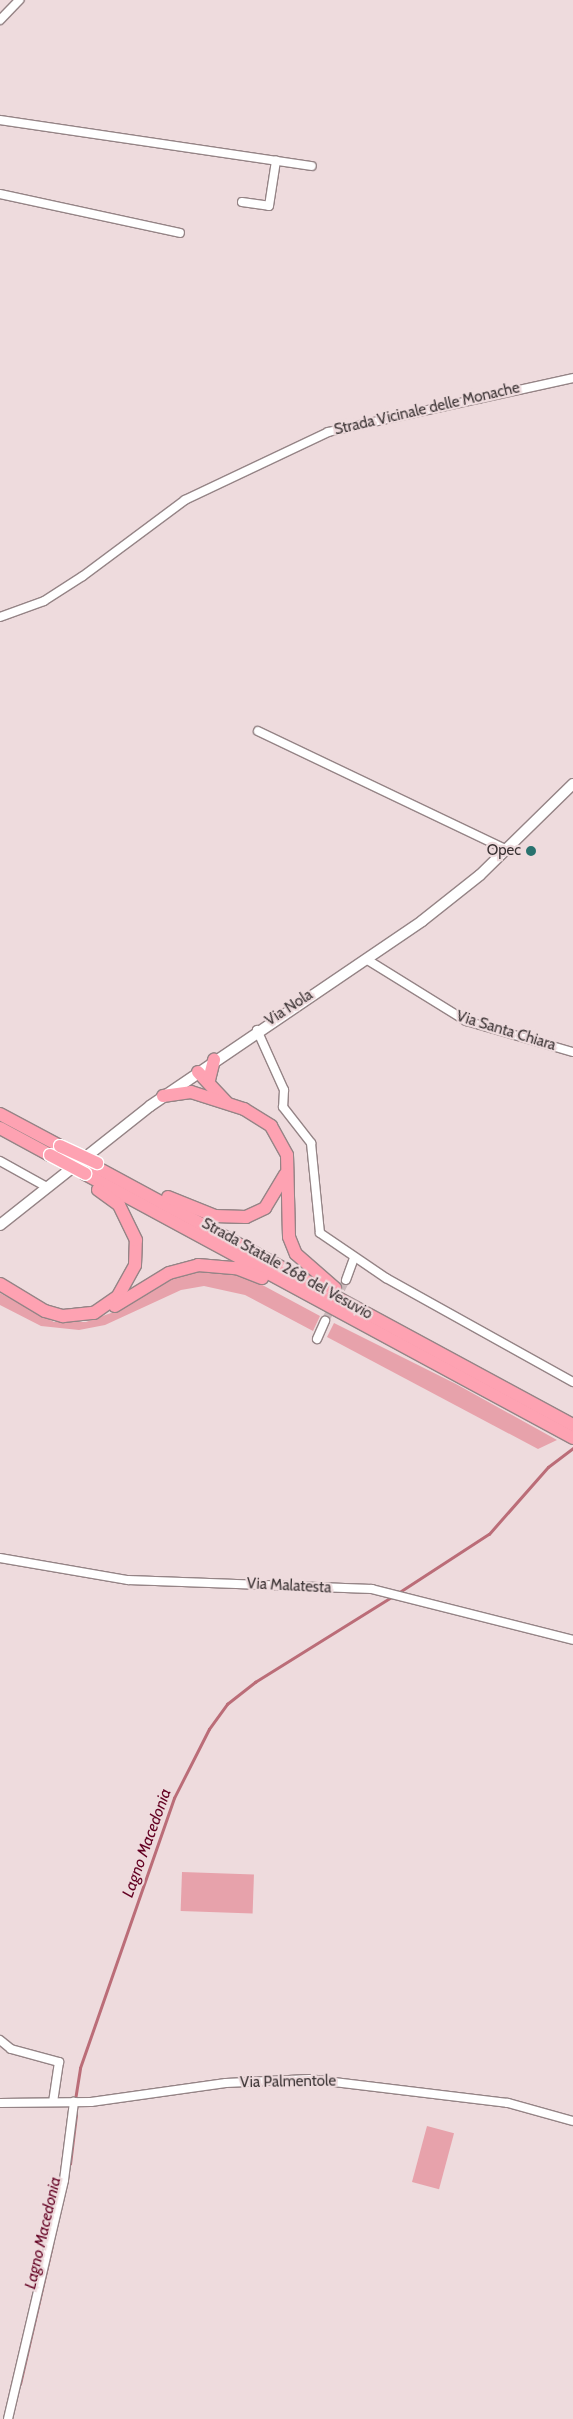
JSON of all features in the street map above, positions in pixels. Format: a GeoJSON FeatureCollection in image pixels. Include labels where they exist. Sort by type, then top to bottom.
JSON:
{"type":"FeatureCollection","features":[{"type":"Feature","properties":{"kind":"highway"},"geometry":{"type":"LineString","coordinates":[[209,1080],[214,1060]]}},
{"type":"Feature","properties":{"kind":"highway"},"geometry":{"type":"LineString","coordinates":[[196,1073],[209,1080],[227,1103]]}},
{"type":"Feature","properties":{"kind":"highway"},"geometry":{"type":"LineString","coordinates":[[196,1073],[200,1097]]}},
{"type":"Feature","properties":{"kind":"highway"},"geometry":{"type":"LineString","coordinates":[[163,1096],[181,1092],[227,1103],[271,1126],[283,1143],[288,1168],[286,1220],[296,1254],[330,1285],[437,1351]]}},
{"type":"Feature","properties":{"kind":"highway","name":"Strada Statale 268 del Vesuvio"},"geometry":{"type":"LineString","coordinates":[[0,1114],[51,1153]]}},
{"type":"Feature","properties":{"kind":"highway","name":"Strada Statale 268 del Vesuvio"},"geometry":{"type":"LineString","coordinates":[[0,1129],[89,1170],[437,1351],[573,1425]]}},
{"type":"Feature","properties":{"kind":"highway"},"geometry":{"type":"LineString","coordinates":[[89,1170],[200,1210],[231,1218],[265,1208],[276,1195],[288,1168]]}},
{"type":"Feature","properties":{"kind":"highway"},"geometry":{"type":"LineString","coordinates":[[89,1170],[119,1204],[136,1240],[135,1265],[127,1284],[107,1306]]}},
{"type":"Feature","properties":{"kind":"highway","name":"Strada Statale 268 del Vesuvio"},"geometry":{"type":"LineString","coordinates":[[89,1170],[341,1313],[567,1435]]}},
{"type":"Feature","properties":{"kind":"highway"},"geometry":{"type":"LineString","coordinates":[[0,1284],[45,1311],[63,1316],[94,1313],[169,1273],[214,1264],[236,1268],[341,1313]]}},
{"type":"Feature","properties":{"kind":"street"},"geometry":{"type":"LineString","coordinates":[[0,20],[19,0]]}},
{"type":"Feature","properties":{"kind":"street"},"geometry":{"type":"LineString","coordinates":[[0,120],[312,166]]}},
{"type":"Feature","properties":{"kind":"street"},"geometry":{"type":"LineString","coordinates":[[242,202],[269,206],[276,161]]}},
{"type":"Feature","properties":{"kind":"street"},"geometry":{"type":"LineString","coordinates":[[0,194],[180,233]]}},
{"type":"Feature","properties":{"kind":"street","name":"Strada Vicinale delle Monache"},"geometry":{"type":"LineString","coordinates":[[0,617],[25,610],[65,587],[185,500],[328,432],[573,378]]}},
{"type":"Feature","properties":{"kind":"street"},"geometry":{"type":"LineString","coordinates":[[258,731],[507,850]]}},
{"type":"Feature","properties":{"kind":"street","name":"Via Nola"},"geometry":{"type":"LineString","coordinates":[[0,1225],[163,1096],[256,1030],[422,921],[507,850],[573,784]]}},
{"type":"Feature","properties":{"kind":"street","name":"Via Santa Chiara"},"geometry":{"type":"LineString","coordinates":[[366,959],[466,1021],[573,1052]]}},
{"type":"Feature","properties":{"kind":"street"},"geometry":{"type":"LineString","coordinates":[[256,1030],[284,1090],[283,1107],[311,1143],[320,1233],[354,1258],[573,1382]]}},
{"type":"Feature","properties":{"kind":"street"},"geometry":{"type":"LineString","coordinates":[[0,1161],[47,1187]]}},
{"type":"Feature","properties":{"kind":"street"},"geometry":{"type":"LineString","coordinates":[[346,1280],[354,1258]]}},
{"type":"Feature","properties":{"kind":"street"},"geometry":{"type":"LineString","coordinates":[[317,1339],[325,1321]]}},
{"type":"Feature","properties":{"kind":"street","name":"Via Malatesta"},"geometry":{"type":"LineString","coordinates":[[0,1558],[128,1580],[372,1589],[573,1640]]}},
{"type":"Feature","properties":{"kind":"street"},"geometry":{"type":"LineString","coordinates":[[0,2040],[11,2050],[59,2062],[53,2102]]}},
{"type":"Feature","properties":{"kind":"street","name":"Via Palmentole"},"geometry":{"type":"LineString","coordinates":[[0,2103],[74,2102],[226,2083],[309,2079],[494,2101],[573,2121]]}},
{"type":"Feature","properties":{"kind":"street"},"geometry":{"type":"LineString","coordinates":[[8,2419],[64,2180],[74,2102]]}},
{"type":"Feature","properties":{"kind":"shaded area"},"geometry":{"type":"Polygon","coordinates":[[[219,1269],[251,1279],[320,1316],[313,1331],[245,1295],[204,1286],[181,1290],[105,1325],[79,1330],[41,1326],[0,1305],[0,1293],[54,1322],[86,1322],[111,1313],[182,1272],[219,1269]]]}},
{"type":"Feature","properties":{"kind":"shaded area"},"geometry":{"type":"Polygon","coordinates":[[[334,1323],[456,1384],[557,1440],[538,1449],[327,1337],[334,1323]]]}},
{"type":"Feature","properties":{"kind":"shaded area"},"geometry":{"type":"Polygon","coordinates":[[[182,1872],[254,1875],[253,1913],[181,1911],[182,1872]]]}},
{"type":"Feature","properties":{"kind":"shaded area"},"geometry":{"type":"Polygon","coordinates":[[[427,2126],[454,2133],[439,2189],[412,2182],[427,2126]]]}},
{"type":"Feature","properties":{"kind":"waterway","name":"Lagno Macedonia"},"geometry":{"type":"LineString","coordinates":[[398,1593],[489,1534],[548,1467],[573,1448]]}},
{"type":"Feature","properties":{"kind":"waterway","name":"Lagno Macedonia"},"geometry":{"type":"LineString","coordinates":[[75,2100],[80,2068],[174,1798],[209,1729],[227,1704],[255,1682],[393,1596]]}},
{"type":"Feature","properties":{"kind":"waterway","name":"Lagno Macedonia"},"geometry":{"type":"LineString","coordinates":[[70,2164],[76,2115]]}},
{"type":"Feature","properties":{"kind":"waterway","name":"Lagno Macedonia"},"geometry":{"type":"LineString","coordinates":[[20,2384],[52,2245]]}},
{"type":"Feature","properties":{"kind":"tunnel"},"geometry":{"type":"LineString","coordinates":[[325,1321],[346,1280]]}},
{"type":"Feature","properties":{"kind":"place","name":"Opec"},"geometry":{"type":"Point","coordinates":[531,851]}}]}
